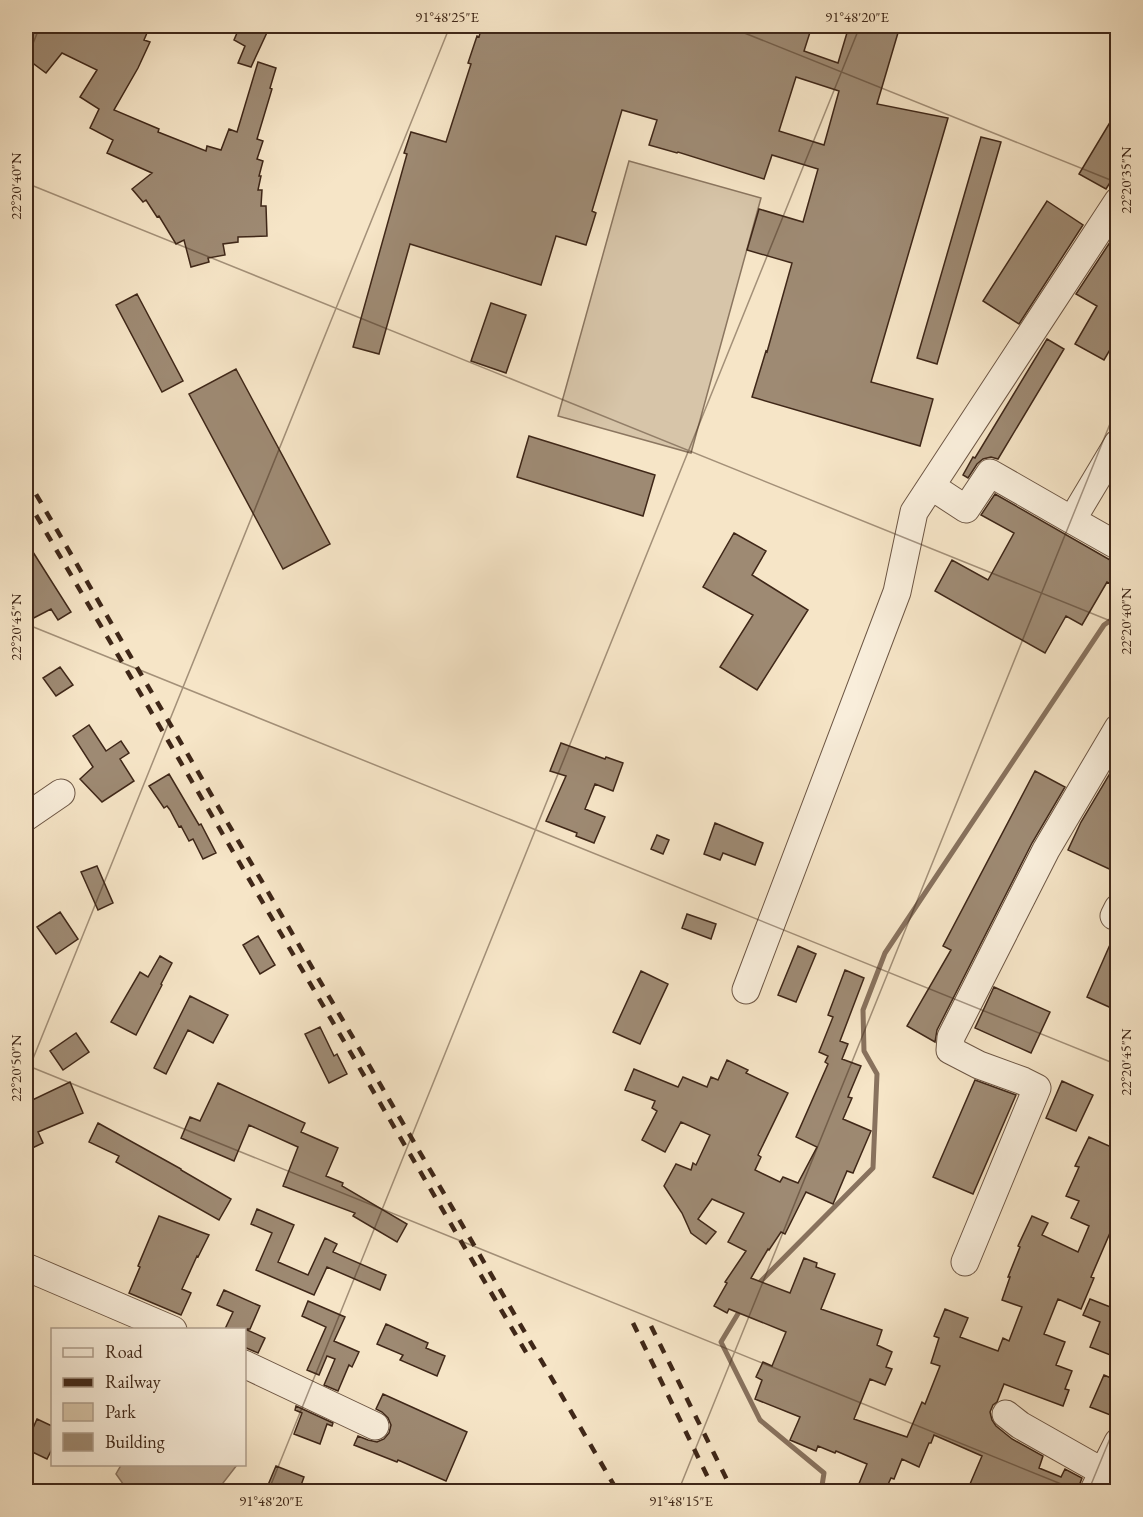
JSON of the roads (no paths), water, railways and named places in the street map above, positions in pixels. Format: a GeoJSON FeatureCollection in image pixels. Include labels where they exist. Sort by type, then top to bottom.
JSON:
{"type":"FeatureCollection","features":[{"type":"Feature","properties":{"kind":"street"},"geometry":{"type":"LineString","coordinates":[[746,990],[897,592],[914,512],[1118,201]]}},
{"type":"Feature","properties":{"kind":"street"},"geometry":{"type":"LineString","coordinates":[[1072,520],[1118,443]]}},
{"type":"Feature","properties":{"kind":"street"},"geometry":{"type":"LineString","coordinates":[[931,486],[966,510],[990,473],[1118,546]]}},
{"type":"Feature","properties":{"kind":"street"},"geometry":{"type":"LineString","coordinates":[[965,1262],[1037,1088],[979,1065],[950,1050],[951,1037],[1046,850],[1118,728]]}},
{"type":"Feature","properties":{"kind":"street"},"geometry":{"type":"LineString","coordinates":[[26,817],[61,793]]}},
{"type":"Feature","properties":{"kind":"street"},"geometry":{"type":"LineString","coordinates":[[26,1267],[170,1328]]}},
{"type":"Feature","properties":{"kind":"street"},"geometry":{"type":"LineString","coordinates":[[246,1365],[375,1426]]}},
{"type":"Feature","properties":{"kind":"street"},"geometry":{"type":"LineString","coordinates":[[1006,1414],[1098,1482],[1118,1442]]}},
{"type":"Feature","properties":{"kind":"waterway"},"geometry":{"type":"LineString","coordinates":[[757,1285],[873,1168],[877,1074],[864,1051],[863,1010],[885,953],[1104,625],[1118,615]]}},
{"type":"Feature","properties":{"kind":"waterway"},"geometry":{"type":"LineString","coordinates":[[742,1307],[721,1342],[760,1420],[824,1473],[821,1492]]}},
{"type":"Feature","properties":{"kind":"railway"},"geometry":{"type":"LineString","coordinates":[[26,477],[618,1492]]}},
{"type":"Feature","properties":{"kind":"railway"},"geometry":{"type":"LineString","coordinates":[[26,498],[527,1354]]}},
{"type":"Feature","properties":{"kind":"railway"},"geometry":{"type":"LineString","coordinates":[[633,1323],[715,1492]]}},
{"type":"Feature","properties":{"kind":"railway"},"geometry":{"type":"LineString","coordinates":[[651,1326],[733,1492]]}}]}
